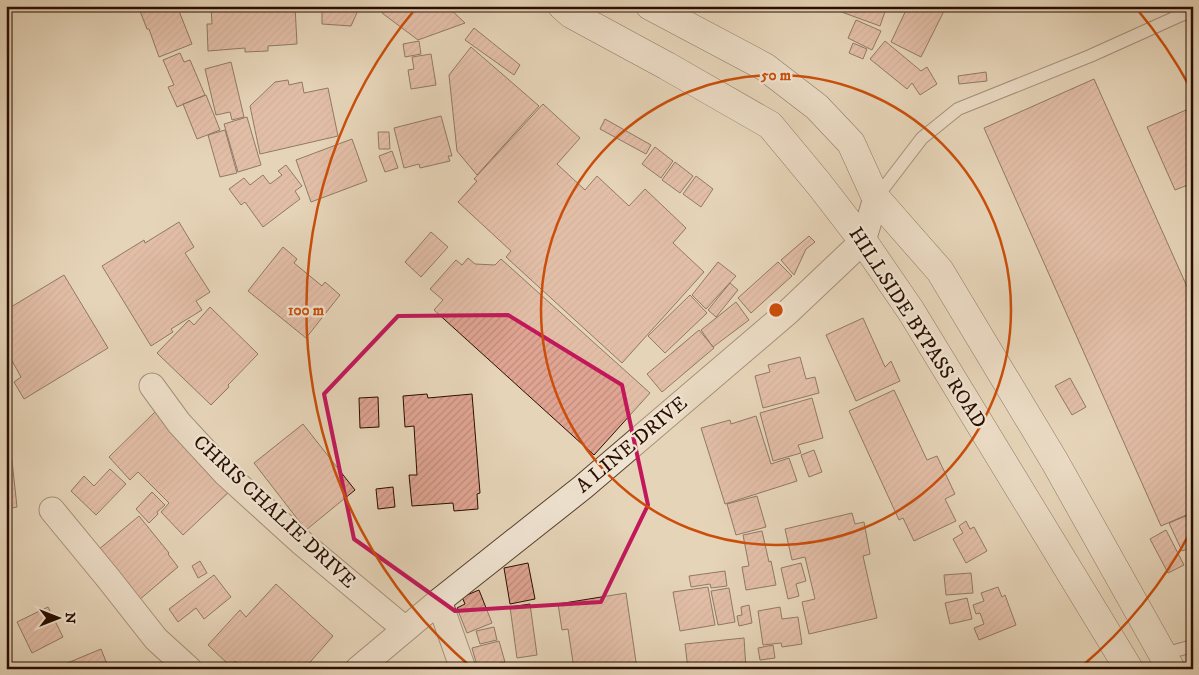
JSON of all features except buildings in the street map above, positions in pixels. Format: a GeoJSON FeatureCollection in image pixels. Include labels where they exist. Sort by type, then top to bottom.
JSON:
{"type":"FeatureCollection","features":[{"type":"Feature","properties":{"kind":"main road","name":"HILLSIDE BYPASS ROAD"},"geometry":{"type":"LineString","coordinates":[[562,6],[571,14],[770,125],[863,241],[911,311],[1129,669]]}},
{"type":"Feature","properties":{"kind":"main road","name":"HILLSIDE BYPASS ROAD"},"geometry":{"type":"LineString","coordinates":[[650,6],[765,67],[818,108],[851,143],[876,198],[940,271],[1056,462],[1167,661]]}},
{"type":"Feature","properties":{"kind":"street","name":"A LINE DRIVE"},"geometry":{"type":"LineString","coordinates":[[358,669],[405,628],[598,474],[788,312],[863,241],[876,198]]}},
{"type":"Feature","properties":{"kind":"street","name":"CHRIS CHALIE DRIVE"},"geometry":{"type":"LineString","coordinates":[[152,386],[179,423],[226,474],[302,543],[405,628]]}},
{"type":"Feature","properties":{"kind":"street"},"geometry":{"type":"LineString","coordinates":[[52,510],[156,639],[189,669]]}},
{"type":"Feature","properties":{"kind":"street"},"geometry":{"type":"LineString","coordinates":[[439,601],[463,669]]}},
{"type":"Feature","properties":{"kind":"lane"},"geometry":{"type":"LineString","coordinates":[[876,198],[922,138],[958,108],[1090,56],[1181,15],[1193,12]]}},
{"type":"Feature","properties":{"kind":"lane"},"geometry":{"type":"LineString","coordinates":[[1167,661],[1193,646]]}},
{"type":"Feature","properties":{"kind":"highlighted area"},"geometry":{"type":"Polygon","coordinates":[[[508,315],[622,385],[648,505],[601,602],[455,611],[354,539],[324,394],[398,316],[508,315]]]}}]}
